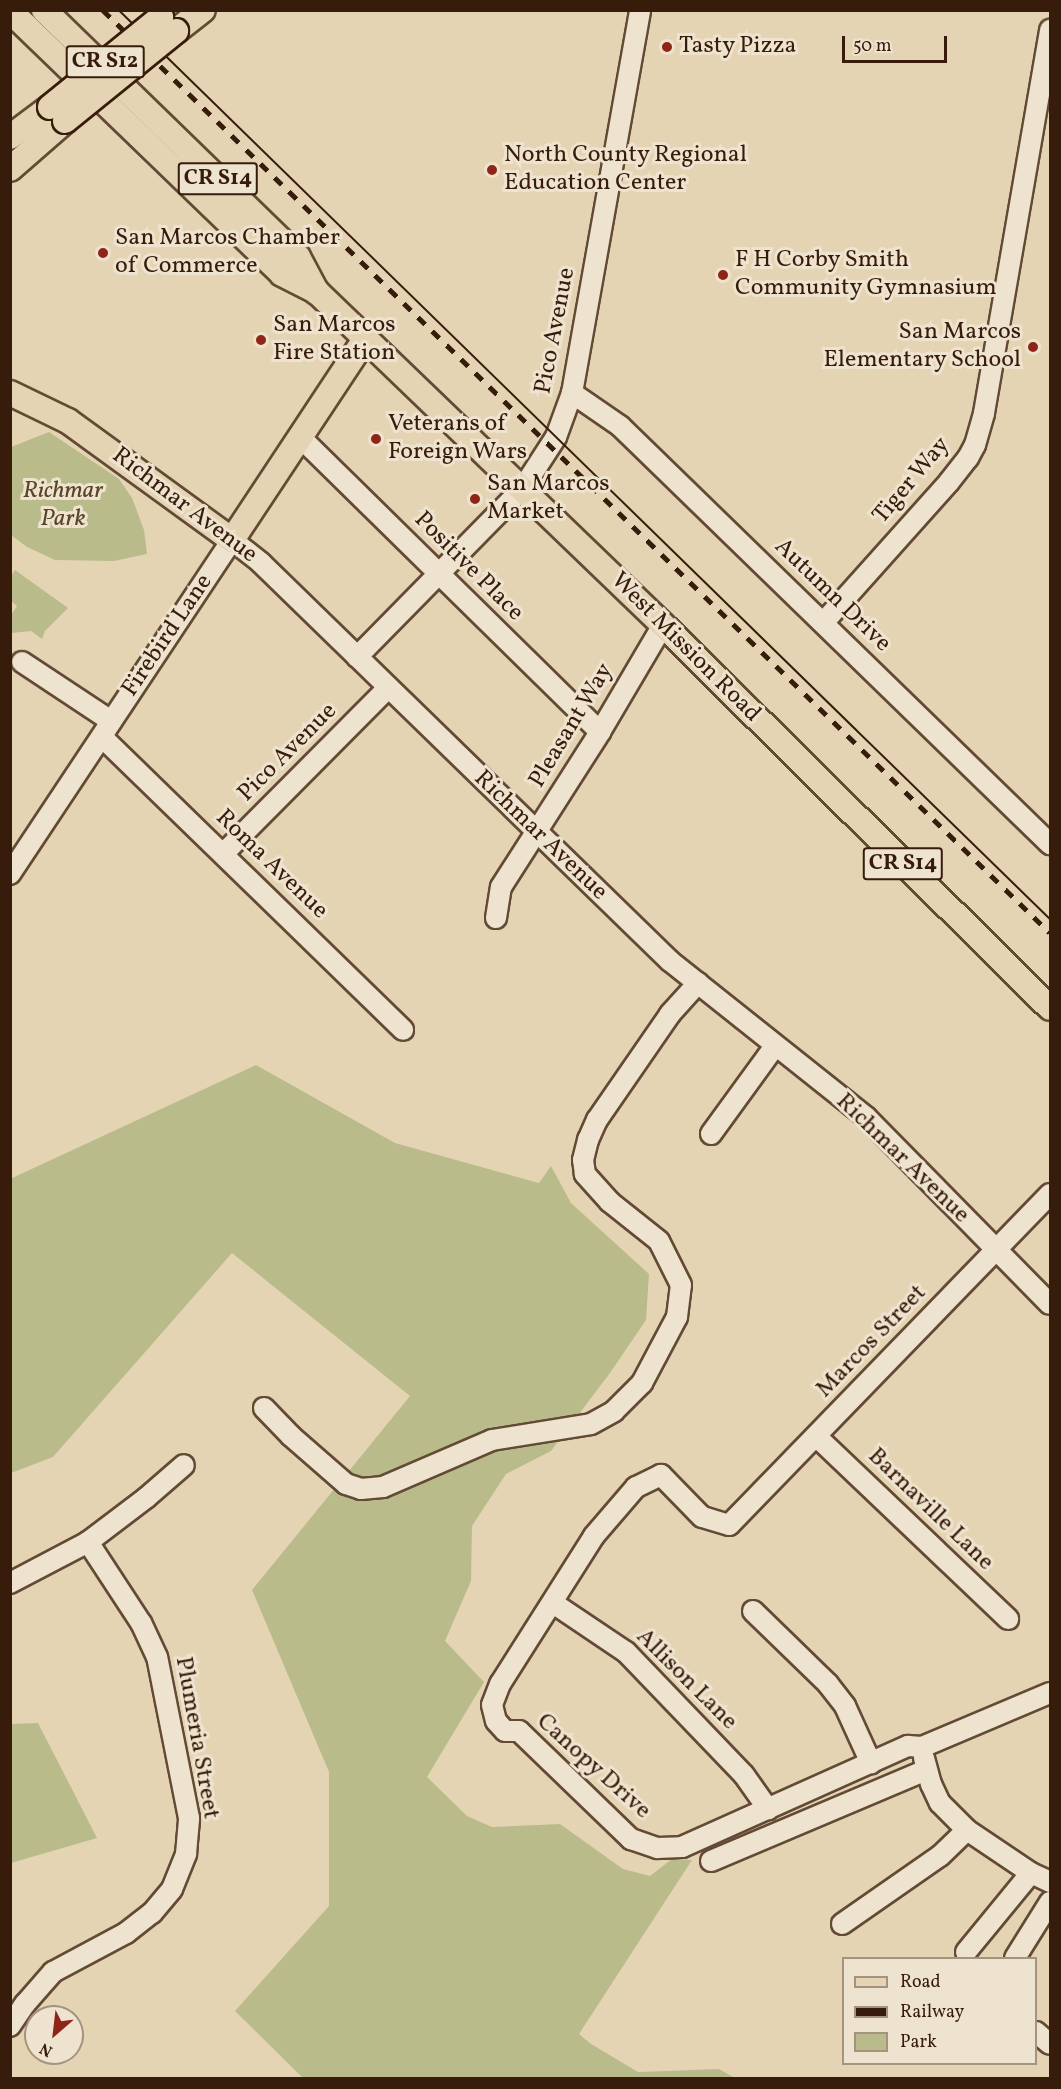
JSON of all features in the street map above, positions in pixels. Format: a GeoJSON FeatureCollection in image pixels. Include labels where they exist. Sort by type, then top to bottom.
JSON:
{"type":"FeatureCollection","features":[{"type":"Feature","properties":{"kind":"main road","name":"West Mission Road"},"geometry":{"type":"LineString","coordinates":[[44,10],[298,257],[317,292],[523,488],[1050,1008]]}},
{"type":"Feature","properties":{"kind":"main road","name":"CR S12"},"geometry":{"type":"LineString","coordinates":[[10,169],[57,114],[168,19],[203,10]]}},
{"type":"Feature","properties":{"kind":"main road","name":"West Mission Road"},"geometry":{"type":"LineString","coordinates":[[10,11],[282,274],[317,292]]}},
{"type":"Feature","properties":{"kind":"main road","name":"CR S12"},"geometry":{"type":"LineString","coordinates":[[10,136],[57,114]]}},
{"type":"Feature","properties":{"kind":"main road","name":"Firebird Lane"},"geometry":{"type":"LineString","coordinates":[[232,540],[365,339]]}},
{"type":"Feature","properties":{"kind":"main road","name":"Richmar Avenue"},"geometry":{"type":"LineString","coordinates":[[10,393],[68,421],[232,540]]}},
{"type":"Feature","properties":{"kind":"street","name":"Pico Avenue"},"geometry":{"type":"LineString","coordinates":[[357,657],[523,488],[551,447],[572,393],[640,10]]}},
{"type":"Feature","properties":{"kind":"street","name":"Tiger Way"},"geometry":{"type":"LineString","coordinates":[[823,623],[949,482],[975,445],[984,413],[1050,30]]}},
{"type":"Feature","properties":{"kind":"street","name":"Autumn Drive"},"geometry":{"type":"LineString","coordinates":[[572,393],[620,426],[1050,844]]}},
{"type":"Feature","properties":{"kind":"street","name":"Positive Place"},"geometry":{"type":"LineString","coordinates":[[300,437],[600,732]]}},
{"type":"Feature","properties":{"kind":"street","name":"Richmar Avenue"},"geometry":{"type":"LineString","coordinates":[[232,540],[261,563],[670,961],[866,1117],[1050,1304]]}},
{"type":"Feature","properties":{"kind":"street","name":"Firebird Lane"},"geometry":{"type":"LineString","coordinates":[[10,874],[232,540]]}},
{"type":"Feature","properties":{"kind":"street","name":"Pleasant Way"},"geometry":{"type":"LineString","coordinates":[[496,918],[501,887],[600,732],[663,625]]}},
{"type":"Feature","properties":{"kind":"street","name":"Roma Avenue"},"geometry":{"type":"LineString","coordinates":[[22,662],[106,729],[223,854],[403,1030]]}},
{"type":"Feature","properties":{"kind":"street","name":"Pico Avenue"},"geometry":{"type":"LineString","coordinates":[[223,854],[388,688]]}},
{"type":"Feature","properties":{"kind":"street"},"geometry":{"type":"LineString","coordinates":[[264,1408],[291,1436],[346,1484],[361,1489],[384,1487],[492,1440],[591,1424],[614,1411],[642,1383],[677,1317],[681,1285],[659,1241],[610,1202],[585,1174],[583,1160],[588,1140],[597,1120],[670,1014],[698,983]]}},
{"type":"Feature","properties":{"kind":"street"},"geometry":{"type":"LineString","coordinates":[[711,1134],[775,1046]]}},
{"type":"Feature","properties":{"kind":"street","name":"Marcos Street"},"geometry":{"type":"LineString","coordinates":[[729,1525],[817,1437],[1050,1194]]}},
{"type":"Feature","properties":{"kind":"street","name":"Barnaville Lane"},"geometry":{"type":"LineString","coordinates":[[817,1437],[1008,1619]]}},
{"type":"Feature","properties":{"kind":"street"},"geometry":{"type":"LineString","coordinates":[[10,1582],[88,1542],[146,1498],[184,1465]]}},
{"type":"Feature","properties":{"kind":"street","name":"Canopy Drive"},"geometry":{"type":"LineString","coordinates":[[729,1525],[702,1517],[662,1475],[636,1486],[594,1536],[500,1684],[492,1705],[496,1721],[505,1731],[519,1731],[631,1839],[657,1848],[682,1847],[908,1746],[922,1747],[1050,1693]]}},
{"type":"Feature","properties":{"kind":"street","name":"Plumeria Street"},"geometry":{"type":"LineString","coordinates":[[10,2026],[25,2004],[53,1972],[126,1933],[152,1913],[172,1889],[186,1854],[189,1818],[157,1658],[141,1623],[88,1542]]}},
{"type":"Feature","properties":{"kind":"street","name":"Allison Lane"},"geometry":{"type":"LineString","coordinates":[[553,1603],[626,1652],[744,1775],[768,1809]]}},
{"type":"Feature","properties":{"kind":"street"},"geometry":{"type":"LineString","coordinates":[[753,1611],[828,1684],[844,1706],[872,1763]]}},
{"type":"Feature","properties":{"kind":"street"},"geometry":{"type":"LineString","coordinates":[[922,1747],[926,1770],[940,1803],[967,1830],[1031,1874],[1050,1882]]}},
{"type":"Feature","properties":{"kind":"street"},"geometry":{"type":"LineString","coordinates":[[711,1861],[926,1770]]}},
{"type":"Feature","properties":{"kind":"street"},"geometry":{"type":"LineString","coordinates":[[842,1923],[940,1856],[967,1830]]}},
{"type":"Feature","properties":{"kind":"street"},"geometry":{"type":"LineString","coordinates":[[966,1952],[1031,1874]]}},
{"type":"Feature","properties":{"kind":"street"},"geometry":{"type":"LineString","coordinates":[[1016,1957],[1050,1902]]}},
{"type":"Feature","properties":{"kind":"street"},"geometry":{"type":"LineString","coordinates":[[1037,2034],[1050,2044]]}},
{"type":"Feature","properties":{"kind":"green space","name":"Richmar Park"},"geometry":{"type":"Polygon","coordinates":[[[49,432],[119,479],[132,498],[144,530],[147,554],[114,561],[55,560],[27,547],[11,535],[11,447],[49,432]]]}},
{"type":"Feature","properties":{"kind":"green space"},"geometry":{"type":"Polygon","coordinates":[[[15,570],[68,608],[45,631],[42,639],[31,631],[11,633],[11,615],[17,606],[11,601],[11,576],[15,570]]]}},
{"type":"Feature","properties":{"kind":"green space"},"geometry":{"type":"Polygon","coordinates":[[[256,1065],[395,1143],[539,1183],[551,1166],[571,1203],[649,1274],[646,1320],[610,1373],[551,1451],[506,1474],[472,1526],[471,1581],[445,1641],[484,1682],[427,1777],[467,1816],[492,1827],[560,1824],[623,1869],[650,1876],[672,1859],[692,1860],[579,2034],[591,2044],[638,2072],[719,2069],[735,2078],[303,2078],[235,2011],[329,1906],[329,1772],[252,1590],[410,1396],[232,1253],[53,1457],[11,1473],[10,1179],[256,1065]]]}},
{"type":"Feature","properties":{"kind":"green space"},"geometry":{"type":"Polygon","coordinates":[[[38,1723],[97,1838],[11,1863],[11,1724],[38,1723]]]}},
{"type":"Feature","properties":{"kind":"tram line"},"geometry":{"type":"LineString","coordinates":[[119,10],[1050,919]]}},
{"type":"Feature","properties":{"kind":"railway"},"geometry":{"type":"LineString","coordinates":[[103,10],[1050,933]]}},
{"type":"Feature","properties":{"kind":"place","name":"Tasty Pizza"},"geometry":{"type":"Point","coordinates":[667,47]}},
{"type":"Feature","properties":{"kind":"place","name":"North County Regional Education Center"},"geometry":{"type":"Point","coordinates":[492,170]}},
{"type":"Feature","properties":{"kind":"place","name":"San Marcos Chamber of Commerce"},"geometry":{"type":"Point","coordinates":[103,253]}},
{"type":"Feature","properties":{"kind":"place","name":"F H Corby Smith Community Gymnasium"},"geometry":{"type":"Point","coordinates":[723,275]}},
{"type":"Feature","properties":{"kind":"place","name":"San Marcos Fire Station"},"geometry":{"type":"Point","coordinates":[261,340]}},
{"type":"Feature","properties":{"kind":"place","name":"San Marcos Elementary School"},"geometry":{"type":"Point","coordinates":[1033,347]}},
{"type":"Feature","properties":{"kind":"place","name":"Veterans of Foreign Wars"},"geometry":{"type":"Point","coordinates":[376,439]}},
{"type":"Feature","properties":{"kind":"place","name":"San Marcos Market"},"geometry":{"type":"Point","coordinates":[475,499]}}]}
